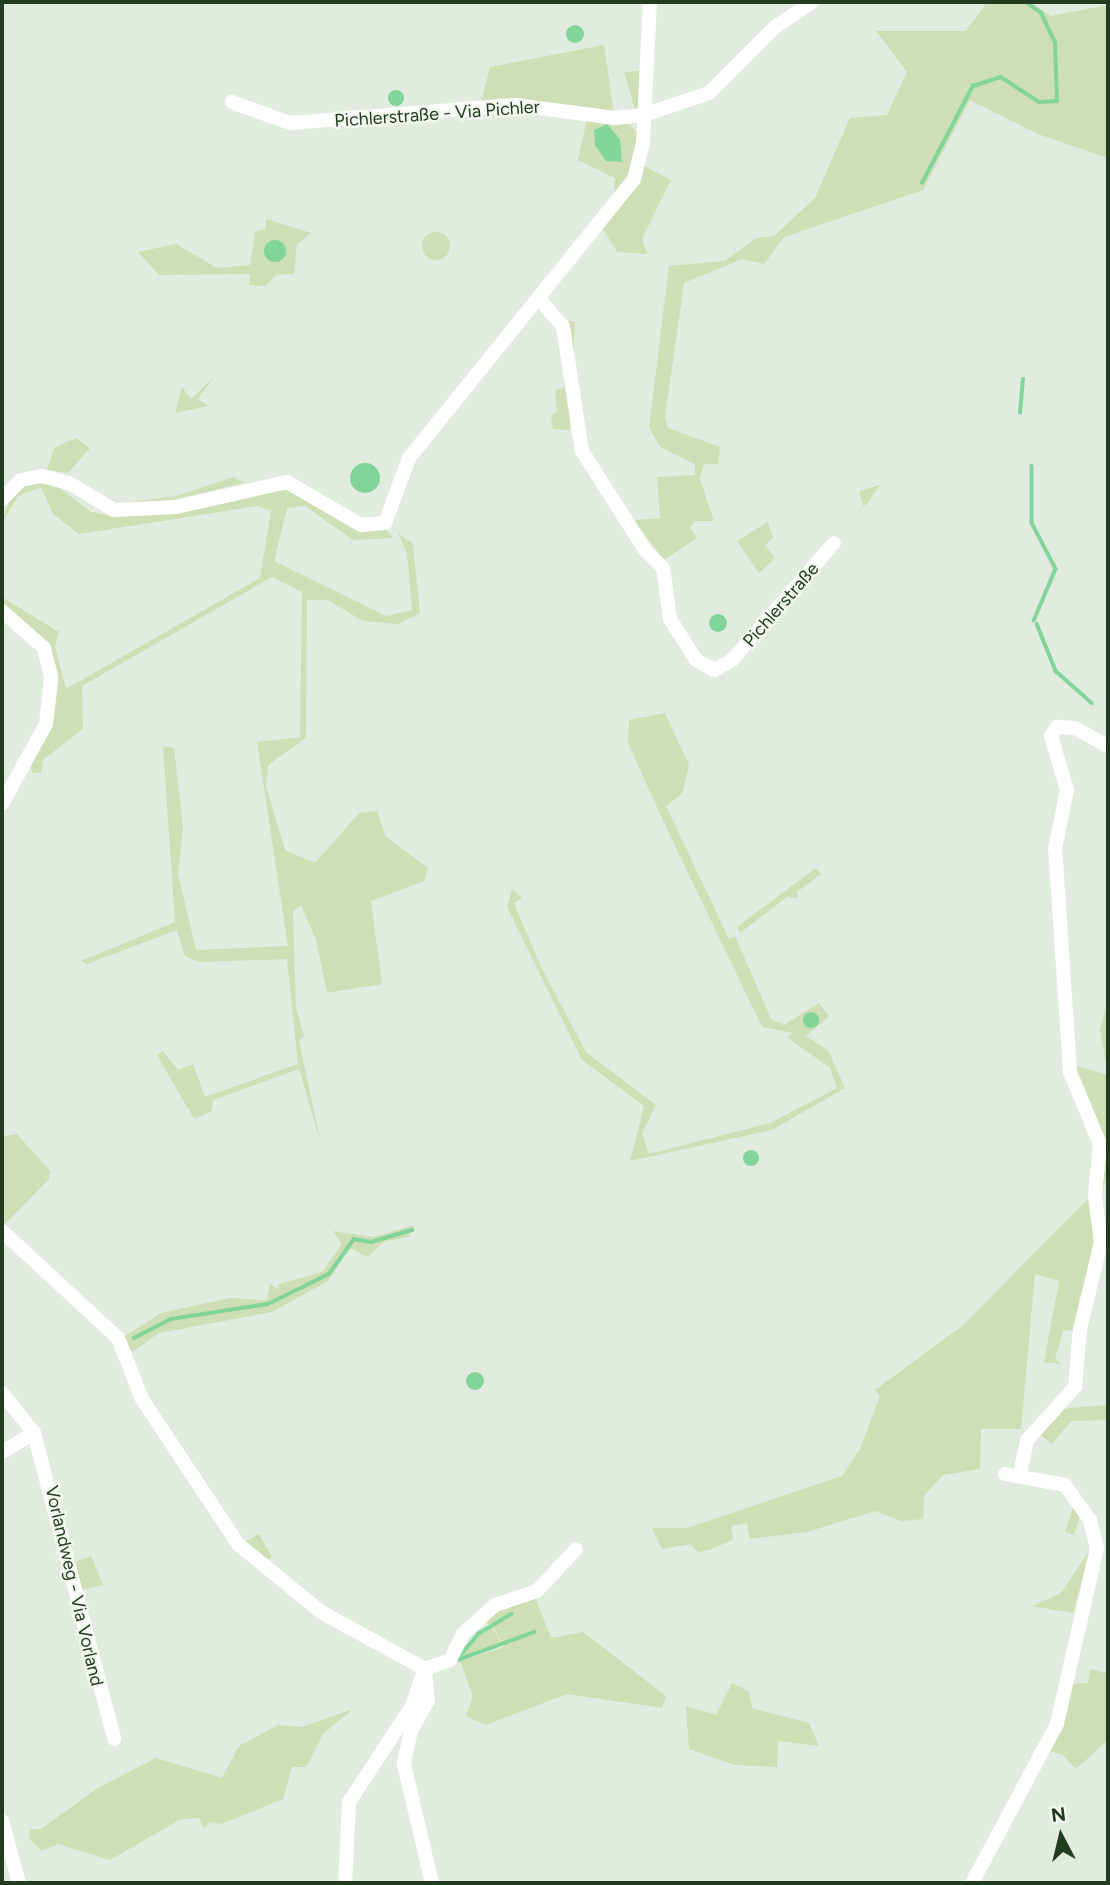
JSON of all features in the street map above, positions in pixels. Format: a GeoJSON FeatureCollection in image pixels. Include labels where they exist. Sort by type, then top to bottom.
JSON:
{"type":"FeatureCollection","features":[{"type":"Feature","properties":{"kind":"street"},"geometry":{"type":"LineString","coordinates":[[2,499],[33,476],[55,477],[98,505],[138,510],[287,482],[361,525],[379,525],[391,517],[409,458],[540,300],[634,179],[644,115],[650,2]]}},
{"type":"Feature","properties":{"kind":"street","name":"Pichlerstraße - Via Pichler"},"geometry":{"type":"LineString","coordinates":[[232,102],[290,122],[515,105],[615,118],[644,115],[709,93],[775,27],[812,2]]}},
{"type":"Feature","properties":{"kind":"street","name":"Pichlerstraße"},"geometry":{"type":"LineString","coordinates":[[540,300],[563,326],[582,451],[663,568],[670,619],[692,655],[720,669],[760,633],[834,543]]}},
{"type":"Feature","properties":{"kind":"street"},"geometry":{"type":"LineString","coordinates":[[2,611],[44,648],[51,677],[46,724],[2,804]]}},
{"type":"Feature","properties":{"kind":"street"},"geometry":{"type":"LineString","coordinates":[[1020,1473],[1027,1440],[1075,1387],[1080,1329],[1101,1242],[1095,1195],[1100,1144],[1070,1072],[1055,849],[1067,790],[1051,736],[1057,727],[1075,728],[1108,746]]}},
{"type":"Feature","properties":{"kind":"street"},"geometry":{"type":"LineString","coordinates":[[2,1231],[118,1338],[142,1399],[238,1544],[321,1612],[425,1669],[450,1660],[463,1634],[495,1605],[537,1591],[576,1549]]}},
{"type":"Feature","properties":{"kind":"street","name":"Vorlandweg - Via Vorland"},"geometry":{"type":"LineString","coordinates":[[2,1393],[34,1433],[114,1739]]}},
{"type":"Feature","properties":{"kind":"street"},"geometry":{"type":"LineString","coordinates":[[2,1452],[34,1433]]}},
{"type":"Feature","properties":{"kind":"street"},"geometry":{"type":"LineString","coordinates":[[972,1883],[1058,1724],[1102,1552],[1090,1520],[1065,1485],[1020,1473],[1005,1474]]}},
{"type":"Feature","properties":{"kind":"street"},"geometry":{"type":"LineString","coordinates":[[345,1883],[349,1802],[412,1706],[425,1669]]}},
{"type":"Feature","properties":{"kind":"street"},"geometry":{"type":"LineString","coordinates":[[425,1669],[428,1701],[411,1730],[404,1764],[432,1883]]}},
{"type":"Feature","properties":{"kind":"street"},"geometry":{"type":"LineString","coordinates":[[2,1821],[19,1883]]}},
{"type":"Feature","properties":{"kind":"shaded area"},"geometry":{"type":"Polygon","coordinates":[[[987,2],[1030,2],[1051,16],[1108,5],[1108,158],[1038,134],[970,100],[923,190],[784,237],[764,264],[742,259],[684,283],[665,416],[668,428],[720,447],[718,464],[704,464],[700,479],[714,521],[695,521],[690,528],[697,538],[664,560],[634,520],[660,518],[657,477],[695,475],[695,464],[660,447],[649,427],[669,266],[724,261],[757,238],[774,236],[815,198],[850,118],[887,115],[907,72],[876,31],[966,31],[987,2]]]}},
{"type":"Feature","properties":{"kind":"shaded area"},"geometry":{"type":"Polygon","coordinates":[[[575,25],[581,28],[584,34],[581,40],[575,43],[569,40],[566,34],[569,28],[575,25]]]}},
{"type":"Feature","properties":{"kind":"shaded area"},"geometry":{"type":"Polygon","coordinates":[[[604,45],[614,114],[638,132],[631,174],[614,198],[615,178],[578,160],[587,119],[481,103],[490,67],[604,45]]]}},
{"type":"Feature","properties":{"kind":"shaded area"},"geometry":{"type":"Polygon","coordinates":[[[642,71],[641,108],[635,109],[624,72],[642,71]]]}},
{"type":"Feature","properties":{"kind":"shaded area"},"geometry":{"type":"Polygon","coordinates":[[[393,90],[399,90],[404,98],[402,104],[393,106],[388,101],[388,95],[393,90]]]}},
{"type":"Feature","properties":{"kind":"shaded area"},"geometry":{"type":"Polygon","coordinates":[[[607,124],[620,139],[622,162],[606,161],[595,145],[594,130],[607,124]]]}},
{"type":"Feature","properties":{"kind":"shaded area"},"geometry":{"type":"Polygon","coordinates":[[[644,166],[671,180],[642,239],[647,254],[617,252],[602,227],[644,166]]]}},
{"type":"Feature","properties":{"kind":"shaded area"},"geometry":{"type":"Polygon","coordinates":[[[266,219],[311,233],[297,244],[294,274],[276,275],[265,286],[249,285],[250,274],[159,275],[138,252],[176,244],[217,268],[250,265],[255,232],[266,228],[266,219]]]}},
{"type":"Feature","properties":{"kind":"shaded area"},"geometry":{"type":"Polygon","coordinates":[[[436,232],[446,236],[450,246],[446,256],[436,260],[426,256],[422,246],[426,236],[436,232]]]}},
{"type":"Feature","properties":{"kind":"shaded area"},"geometry":{"type":"Polygon","coordinates":[[[275,240],[283,243],[286,251],[283,259],[275,262],[267,259],[264,251],[267,243],[275,240]]]}},
{"type":"Feature","properties":{"kind":"shaded area"},"geometry":{"type":"Polygon","coordinates":[[[564,320],[575,322],[570,430],[553,429],[551,415],[557,412],[555,391],[564,387],[564,320]]]}},
{"type":"Feature","properties":{"kind":"shaded area"},"geometry":{"type":"Polygon","coordinates":[[[213,378],[198,399],[208,406],[175,413],[182,387],[191,399],[213,378]]]}},
{"type":"Feature","properties":{"kind":"shaded area"},"geometry":{"type":"Polygon","coordinates":[[[76,438],[90,448],[68,473],[47,470],[54,448],[76,438]]]}},
{"type":"Feature","properties":{"kind":"shaded area"},"geometry":{"type":"Polygon","coordinates":[[[365,463],[376,467],[380,478],[376,489],[365,493],[354,489],[350,478],[354,467],[365,463]]]}},
{"type":"Feature","properties":{"kind":"shaded area"},"geometry":{"type":"Polygon","coordinates":[[[234,477],[244,483],[146,506],[115,504],[176,496],[234,477]]]}},
{"type":"Feature","properties":{"kind":"shaded area"},"geometry":{"type":"Polygon","coordinates":[[[26,481],[57,486],[91,512],[107,515],[287,490],[360,531],[385,528],[393,538],[353,540],[305,506],[287,508],[274,561],[386,616],[412,610],[407,553],[398,533],[413,544],[420,613],[398,624],[363,621],[328,600],[307,600],[306,738],[268,765],[266,786],[285,850],[315,863],[359,813],[377,811],[386,837],[428,868],[424,881],[371,901],[382,984],[327,993],[316,940],[301,905],[293,911],[296,1009],[304,1036],[299,1041],[321,1144],[299,1069],[213,1100],[212,1111],[194,1119],[157,1055],[163,1051],[178,1070],[193,1064],[205,1097],[298,1064],[287,959],[199,962],[185,956],[177,930],[87,964],[81,961],[175,922],[163,746],[174,748],[183,828],[178,874],[196,950],[288,946],[257,742],[300,737],[302,592],[272,577],[82,686],[83,729],[43,760],[41,773],[32,773],[30,756],[52,727],[59,682],[53,658],[2,605],[2,597],[59,632],[55,646],[66,689],[260,578],[271,511],[257,506],[79,534],[53,514],[41,487],[18,496],[2,523],[13,490],[26,481]]]}},
{"type":"Feature","properties":{"kind":"shaded area"},"geometry":{"type":"Polygon","coordinates":[[[880,485],[867,504],[863,506],[859,491],[880,485]]]}},
{"type":"Feature","properties":{"kind":"shaded area"},"geometry":{"type":"Polygon","coordinates":[[[768,522],[773,538],[765,545],[775,558],[759,573],[737,541],[768,522]]]}},
{"type":"Feature","properties":{"kind":"shaded area"},"geometry":{"type":"Polygon","coordinates":[[[718,614],[724,617],[727,623],[724,629],[718,632],[712,629],[709,623],[712,617],[718,614]]]}},
{"type":"Feature","properties":{"kind":"shaded area"},"geometry":{"type":"Polygon","coordinates":[[[665,713],[689,765],[682,794],[666,806],[729,939],[735,936],[771,1019],[784,1025],[819,1003],[829,1016],[806,1036],[828,1050],[845,1088],[772,1130],[630,1161],[644,1106],[582,1060],[507,907],[512,889],[522,898],[514,903],[540,965],[586,1052],[656,1105],[642,1133],[649,1154],[770,1123],[837,1088],[830,1068],[787,1037],[793,1033],[762,1027],[666,827],[628,743],[629,720],[665,713]]]}},
{"type":"Feature","properties":{"kind":"shaded area"},"geometry":{"type":"Polygon","coordinates":[[[816,868],[821,874],[797,892],[798,898],[787,897],[740,933],[737,927],[816,868]]]}},
{"type":"Feature","properties":{"kind":"shaded area"},"geometry":{"type":"Polygon","coordinates":[[[1108,999],[1108,1075],[1100,1030],[1108,999]]]}},
{"type":"Feature","properties":{"kind":"shaded area"},"geometry":{"type":"Polygon","coordinates":[[[808,1012],[814,1012],[819,1020],[817,1026],[808,1028],[803,1023],[803,1017],[808,1012]]]}},
{"type":"Feature","properties":{"kind":"shaded area"},"geometry":{"type":"Polygon","coordinates":[[[1072,1065],[1108,1075],[1108,1172],[1101,1195],[1108,1235],[1094,1190],[1101,1138],[1072,1065]]]}},
{"type":"Feature","properties":{"kind":"shaded area"},"geometry":{"type":"Polygon","coordinates":[[[17,1134],[50,1171],[49,1179],[2,1227],[2,1137],[17,1134]]]}},
{"type":"Feature","properties":{"kind":"shaded area"},"geometry":{"type":"Polygon","coordinates":[[[748,1150],[754,1150],[759,1158],[757,1164],[748,1166],[743,1161],[743,1155],[748,1150]]]}},
{"type":"Feature","properties":{"kind":"shaded area"},"geometry":{"type":"Polygon","coordinates":[[[1091,1196],[1096,1229],[1080,1329],[1063,1331],[1055,1359],[1061,1364],[1044,1362],[1059,1281],[1035,1274],[1021,1429],[981,1429],[980,1469],[943,1475],[924,1496],[923,1519],[901,1521],[875,1511],[807,1532],[750,1539],[747,1523],[731,1526],[733,1540],[709,1550],[698,1552],[690,1544],[662,1549],[652,1528],[687,1528],[842,1476],[860,1449],[880,1396],[875,1390],[962,1326],[1091,1196]]]}},
{"type":"Feature","properties":{"kind":"shaded area"},"geometry":{"type":"Polygon","coordinates":[[[414,1225],[409,1237],[385,1241],[367,1257],[350,1248],[328,1281],[272,1312],[159,1333],[132,1352],[124,1337],[161,1313],[230,1298],[267,1300],[270,1284],[278,1290],[279,1284],[322,1272],[342,1244],[333,1231],[375,1237],[414,1225]]]}},
{"type":"Feature","properties":{"kind":"shaded area"},"geometry":{"type":"Polygon","coordinates":[[[475,1372],[483,1377],[484,1381],[479,1389],[475,1390],[467,1385],[466,1381],[471,1373],[475,1372]]]}},
{"type":"Feature","properties":{"kind":"shaded area"},"geometry":{"type":"Polygon","coordinates":[[[1108,1405],[1108,1420],[1071,1421],[1052,1444],[1038,1433],[1059,1409],[1108,1405]]]}},
{"type":"Feature","properties":{"kind":"shaded area"},"geometry":{"type":"Polygon","coordinates":[[[1073,1507],[1080,1516],[1074,1535],[1065,1532],[1073,1507]]]}},
{"type":"Feature","properties":{"kind":"shaded area"},"geometry":{"type":"Polygon","coordinates":[[[259,1534],[272,1557],[266,1562],[245,1542],[259,1534]]]}},
{"type":"Feature","properties":{"kind":"shaded area"},"geometry":{"type":"Polygon","coordinates":[[[1091,1548],[1073,1613],[1032,1606],[1061,1593],[1091,1548]]]}},
{"type":"Feature","properties":{"kind":"shaded area"},"geometry":{"type":"Polygon","coordinates":[[[91,1556],[103,1585],[82,1590],[75,1562],[91,1556]]]}},
{"type":"Feature","properties":{"kind":"shaded area"},"geometry":{"type":"Polygon","coordinates":[[[535,1597],[551,1638],[583,1632],[666,1696],[662,1708],[567,1694],[486,1725],[466,1716],[473,1696],[460,1661],[504,1647],[492,1625],[479,1621],[497,1607],[535,1597]]]}},
{"type":"Feature","properties":{"kind":"shaded area"},"geometry":{"type":"Polygon","coordinates":[[[492,1627],[501,1644],[462,1657],[479,1635],[492,1627]]]}},
{"type":"Feature","properties":{"kind":"shaded area"},"geometry":{"type":"Polygon","coordinates":[[[1090,1669],[1108,1673],[1108,1740],[1076,1769],[1063,1755],[1043,1749],[1069,1684],[1088,1683],[1090,1669]]]}},
{"type":"Feature","properties":{"kind":"shaded area"},"geometry":{"type":"Polygon","coordinates":[[[732,1683],[749,1692],[752,1708],[809,1723],[819,1746],[778,1741],[777,1767],[735,1765],[689,1749],[686,1706],[716,1715],[732,1683]]]}},
{"type":"Feature","properties":{"kind":"shaded area"},"geometry":{"type":"Polygon","coordinates":[[[353,1709],[323,1734],[306,1767],[292,1767],[283,1799],[221,1824],[209,1822],[204,1829],[199,1818],[181,1819],[110,1860],[58,1844],[41,1851],[29,1838],[30,1829],[41,1829],[96,1789],[156,1758],[222,1778],[239,1746],[278,1725],[302,1727],[353,1709]]]}},
{"type":"Feature","properties":{"kind":"waterway"},"geometry":{"type":"LineString","coordinates":[[922,183],[973,86],[1001,77],[1039,102],[1057,101],[1055,43],[1041,13],[1025,2]]}},
{"type":"Feature","properties":{"kind":"waterway"},"geometry":{"type":"LineString","coordinates":[[1020,413],[1023,379]]}},
{"type":"Feature","properties":{"kind":"waterway"},"geometry":{"type":"LineString","coordinates":[[1032,466],[1032,523],[1056,569],[1034,621]]}},
{"type":"Feature","properties":{"kind":"waterway"},"geometry":{"type":"LineString","coordinates":[[1037,624],[1056,671],[1092,703]]}},
{"type":"Feature","properties":{"kind":"waterway"},"geometry":{"type":"LineString","coordinates":[[134,1338],[171,1319],[268,1304],[329,1274],[354,1239],[371,1242],[412,1230]]}},
{"type":"Feature","properties":{"kind":"waterway"},"geometry":{"type":"LineString","coordinates":[[459,1657],[478,1634],[511,1614]]}},
{"type":"Feature","properties":{"kind":"waterway"},"geometry":{"type":"LineString","coordinates":[[458,1660],[534,1632]]}}]}
